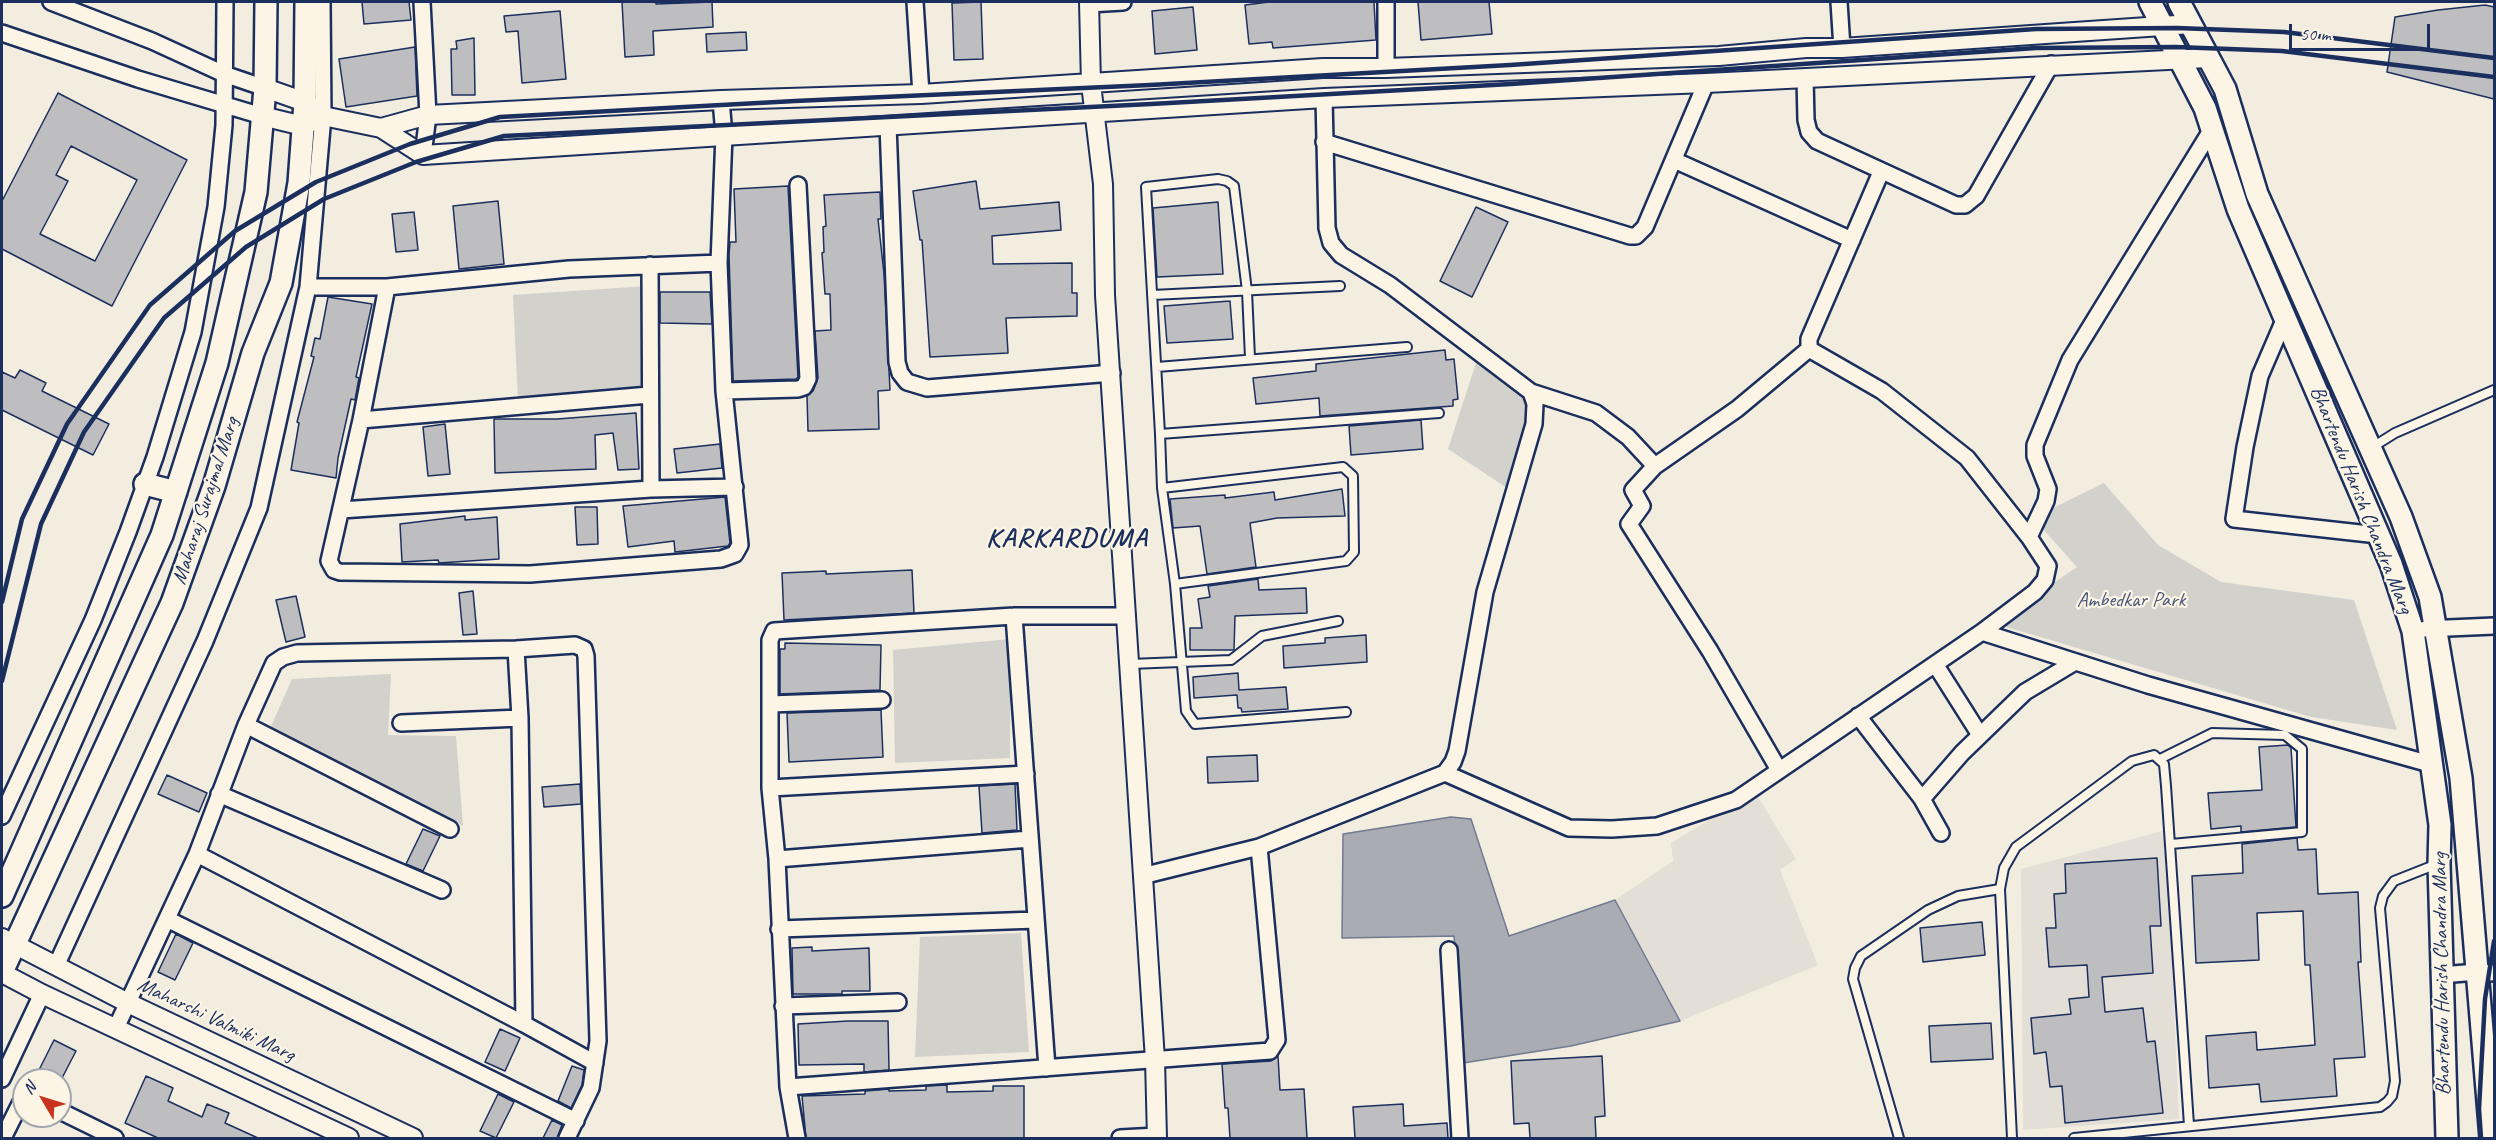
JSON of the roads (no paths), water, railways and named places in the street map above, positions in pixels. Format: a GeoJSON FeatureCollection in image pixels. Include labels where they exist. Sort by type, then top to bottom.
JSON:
{"type":"FeatureCollection","features":[{"type":"Feature","properties":{"kind":"main road","name":"Maharaj Surajmal Marg"},"geometry":{"type":"LineString","coordinates":[[2,896],[162,535],[217,363],[256,192],[265,88],[266,2]]}},
{"type":"Feature","properties":{"kind":"main road","name":"Maharaj Surajmal Marg"},"geometry":{"type":"LineString","coordinates":[[2,972],[7,941],[172,603],[214,486],[253,353],[281,283],[299,183],[305,102],[306,2]]}},
{"type":"Feature","properties":{"kind":"main road","name":"Bhartendu Harish Chandra Marg"},"geometry":{"type":"LineString","coordinates":[[2150,2],[2205,108],[2238,209],[2391,564],[2413,631],[2440,825],[2441,975],[2447,1138]]}},
{"type":"Feature","properties":{"kind":"main road","name":"Bhartendu Harish Chandra Marg"},"geometry":{"type":"LineString","coordinates":[[2180,2],[2225,89],[2257,194],[2401,517],[2430,597],[2461,777],[2486,972],[2491,1138]]}},
{"type":"Feature","properties":{"kind":"main road"},"geometry":{"type":"LineString","coordinates":[[145,484],[176,492]]}},
{"type":"Feature","properties":{"kind":"street"},"geometry":{"type":"LineString","coordinates":[[51,2],[152,41],[224,74],[305,102],[322,116],[381,129],[423,156],[1324,98],[1706,83],[2051,64],[2208,58]]}},
{"type":"Feature","properties":{"kind":"street"},"geometry":{"type":"LineString","coordinates":[[2,816],[93,620],[145,484],[193,332],[216,207],[224,105],[225,2]]}},
{"type":"Feature","properties":{"kind":"street"},"geometry":{"type":"LineString","coordinates":[[56,966],[205,641],[259,508],[308,287],[322,116],[322,2]]}},
{"type":"Feature","properties":{"kind":"street"},"geometry":{"type":"LineString","coordinates":[[422,2],[428,115],[423,156]]}},
{"type":"Feature","properties":{"kind":"street"},"geometry":{"type":"LineString","coordinates":[[915,2],[921,94]]}},
{"type":"Feature","properties":{"kind":"street"},"geometry":{"type":"LineString","coordinates":[[1120,1138],[1157,1138],[1155,1060],[1112,373],[1105,295],[1103,184],[1091,84],[1089,3],[1123,2]]}},
{"type":"Feature","properties":{"kind":"street"},"geometry":{"type":"LineString","coordinates":[[1386,2],[1386,68]]}},
{"type":"Feature","properties":{"kind":"street"},"geometry":{"type":"LineString","coordinates":[[1839,2],[1842,48]]}},
{"type":"Feature","properties":{"kind":"street"},"geometry":{"type":"LineString","coordinates":[[381,129],[428,115],[721,100],[921,94],[1323,68],[1386,68],[1719,56],[1806,48],[1842,48],[2191,24]]}},
{"type":"Feature","properties":{"kind":"street"},"geometry":{"type":"LineString","coordinates":[[2,33],[262,116],[303,126],[322,116]]}},
{"type":"Feature","properties":{"kind":"street"},"geometry":{"type":"LineString","coordinates":[[1805,78],[1806,120],[1809,132],[1817,141],[1956,206],[1965,205],[1977,196],[2051,64]]}},
{"type":"Feature","properties":{"kind":"street"},"geometry":{"type":"LineString","coordinates":[[1324,141],[1636,236],[1645,227],[1706,83]]}},
{"type":"Feature","properties":{"kind":"street"},"geometry":{"type":"LineString","coordinates":[[1324,98],[1327,228],[1331,243],[1341,255],[1390,285],[1531,392],[1596,414],[1628,437],[1655,466]]}},
{"type":"Feature","properties":{"kind":"street"},"geometry":{"type":"LineString","coordinates":[[387,287],[361,420],[329,561],[330,566],[340,572],[530,574],[721,559],[735,554],[740,544],[724,391],[719,263],[724,135],[721,100]]}},
{"type":"Feature","properties":{"kind":"street"},"geometry":{"type":"LineString","coordinates":[[888,125],[897,362],[900,373],[907,382],[927,388],[1112,373]]}},
{"type":"Feature","properties":{"kind":"street"},"geometry":{"type":"LineString","coordinates":[[2029,537],[2046,501],[2048,489],[2035,456],[2035,445],[2067,366],[2077,346],[2212,129]]}},
{"type":"Feature","properties":{"kind":"street"},"geometry":{"type":"LineString","coordinates":[[1674,160],[1852,240]]}},
{"type":"Feature","properties":{"kind":"street"},"geometry":{"type":"LineString","coordinates":[[1809,349],[1809,339],[1881,172]]}},
{"type":"Feature","properties":{"kind":"street"},"geometry":{"type":"LineString","coordinates":[[724,391],[798,389],[804,387],[808,379],[798,185]]}},
{"type":"Feature","properties":{"kind":"street"},"geometry":{"type":"LineString","coordinates":[[308,287],[387,287],[569,269],[719,263]]}},
{"type":"Feature","properties":{"kind":"street"},"geometry":{"type":"LineString","coordinates":[[650,265],[651,489]]}},
{"type":"Feature","properties":{"kind":"street"},"geometry":{"type":"LineString","coordinates":[[2285,318],[2260,376],[2245,447],[2234,519],[2378,536]]}},
{"type":"Feature","properties":{"kind":"street"},"geometry":{"type":"LineString","coordinates":[[1444,773],[1569,828],[1611,829],[1656,826],[1736,800],[1982,632],[2035,592],[2045,580],[2048,566],[2029,537],[1967,458],[1882,391],[1809,349]]}},
{"type":"Feature","properties":{"kind":"street"},"geometry":{"type":"LineString","coordinates":[[1779,770],[1710,651],[1629,524],[1642,506],[1633,490],[1655,466],[1737,409],[1809,349]]}},
{"type":"Feature","properties":{"kind":"street"},"geometry":{"type":"LineString","coordinates":[[1142,876],[1259,847],[1444,773],[1453,762],[1457,751],[1485,592],[1534,424],[1535,404],[1531,392]]}},
{"type":"Feature","properties":{"kind":"street"},"geometry":{"type":"LineString","coordinates":[[361,420],[650,395]]}},
{"type":"Feature","properties":{"kind":"street"},"geometry":{"type":"LineString","coordinates":[[341,510],[651,489],[735,487]]}},
{"type":"Feature","properties":{"kind":"street"},"geometry":{"type":"LineString","coordinates":[[797,1138],[788,1087],[777,859],[770,788],[770,640],[774,631],[1014,616],[1127,616]]}},
{"type":"Feature","properties":{"kind":"street"},"geometry":{"type":"LineString","coordinates":[[1014,616],[1047,1068]]}},
{"type":"Feature","properties":{"kind":"street"},"geometry":{"type":"LineString","coordinates":[[2413,631],[2494,626]]}},
{"type":"Feature","properties":{"kind":"street"},"geometry":{"type":"LineString","coordinates":[[1982,632],[2148,685],[2430,764]]}},
{"type":"Feature","properties":{"kind":"street"},"geometry":{"type":"LineString","coordinates":[[116,1028],[197,854],[246,725],[274,663],[283,657],[297,653],[516,649],[575,645],[584,649],[586,656],[598,1041],[591,1088],[567,1138]]}},
{"type":"Feature","properties":{"kind":"street"},"geometry":{"type":"LineString","coordinates":[[516,649],[520,718],[524,1024]]}},
{"type":"Feature","properties":{"kind":"street"},"geometry":{"type":"LineString","coordinates":[[1922,799],[1962,753],[2025,692],[2074,662]]}},
{"type":"Feature","properties":{"kind":"street"},"geometry":{"type":"LineString","coordinates":[[1935,664],[1980,735]]}},
{"type":"Feature","properties":{"kind":"street"},"geometry":{"type":"LineString","coordinates":[[771,704],[882,700]]}},
{"type":"Feature","properties":{"kind":"street"},"geometry":{"type":"LineString","coordinates":[[1858,716],[1922,799],[1941,833]]}},
{"type":"Feature","properties":{"kind":"street"},"geometry":{"type":"LineString","coordinates":[[401,723],[520,718]]}},
{"type":"Feature","properties":{"kind":"street"},"geometry":{"type":"LineString","coordinates":[[246,725],[450,830]]}},
{"type":"Feature","properties":{"kind":"street"},"geometry":{"type":"LineString","coordinates":[[770,788],[1026,774]]}},
{"type":"Feature","properties":{"kind":"street"},"geometry":{"type":"LineString","coordinates":[[219,794],[442,890]]}},
{"type":"Feature","properties":{"kind":"street"},"geometry":{"type":"LineString","coordinates":[[777,859],[1030,839]]}},
{"type":"Feature","properties":{"kind":"street"},"geometry":{"type":"LineString","coordinates":[[788,1087],[1270,1050],[1276,1044],[1259,847]]}},
{"type":"Feature","properties":{"kind":"street"},"geometry":{"type":"LineString","coordinates":[[197,854],[595,1063]]}},
{"type":"Feature","properties":{"kind":"street"},"geometry":{"type":"LineString","coordinates":[[167,919],[576,1121]]}},
{"type":"Feature","properties":{"kind":"street"},"geometry":{"type":"LineString","coordinates":[[779,929],[1036,920]]}},
{"type":"Feature","properties":{"kind":"street","name":"Maharshi Valmiki Marg"},"geometry":{"type":"LineString","coordinates":[[7,941],[128,1003],[413,1138]]}},
{"type":"Feature","properties":{"kind":"street"},"geometry":{"type":"LineString","coordinates":[[1449,950],[1460,1138]]}},
{"type":"Feature","properties":{"kind":"street"},"geometry":{"type":"LineString","coordinates":[[2,972],[42,994],[349,1138]]}},
{"type":"Feature","properties":{"kind":"street"},"geometry":{"type":"LineString","coordinates":[[2441,975],[2486,972]]}},
{"type":"Feature","properties":{"kind":"street"},"geometry":{"type":"LineString","coordinates":[[2,1079],[42,994]]}},
{"type":"Feature","properties":{"kind":"street"},"geometry":{"type":"LineString","coordinates":[[783,1005],[898,1002]]}},
{"type":"Feature","properties":{"kind":"street"},"geometry":{"type":"LineString","coordinates":[[72,1117],[115,1138]]}},
{"type":"Feature","properties":{"kind":"street"},"geometry":{"type":"LineString","coordinates":[[3,1138],[12,1120]]}},
{"type":"Feature","properties":{"kind":"lane"},"geometry":{"type":"LineString","coordinates":[[1250,358],[1247,291],[1237,195],[1234,186],[1218,179],[1146,187],[1162,488],[1175,584],[1186,711],[1195,724],[1346,712]]}},
{"type":"Feature","properties":{"kind":"lane"},"geometry":{"type":"LineString","coordinates":[[1152,295],[1340,286]]}},
{"type":"Feature","properties":{"kind":"lane"},"geometry":{"type":"LineString","coordinates":[[1156,367],[1407,346]]}},
{"type":"Feature","properties":{"kind":"lane"},"geometry":{"type":"LineString","coordinates":[[2370,449],[2396,433],[2494,390]]}},
{"type":"Feature","properties":{"kind":"lane"},"geometry":{"type":"LineString","coordinates":[[1160,434],[1439,413]]}},
{"type":"Feature","properties":{"kind":"lane"},"geometry":{"type":"LineString","coordinates":[[1162,488],[1343,467],[1353,476],[1354,552],[1346,561],[1175,584]]}},
{"type":"Feature","properties":{"kind":"lane"},"geometry":{"type":"LineString","coordinates":[[1129,664],[1231,660],[1262,636],[1338,621]]}},
{"type":"Feature","properties":{"kind":"lane"},"geometry":{"type":"LineString","coordinates":[[2160,759],[2211,733],[2285,735],[2302,749],[2302,832],[2171,844]]}},
{"type":"Feature","properties":{"kind":"lane"},"geometry":{"type":"LineString","coordinates":[[2012,1138],[2000,889],[2004,868],[2016,847],[2132,761],[2154,755],[2164,764],[2189,1125]]}},
{"type":"Feature","properties":{"kind":"lane"},"geometry":{"type":"LineString","coordinates":[[2074,1138],[2380,1107],[2387,1102],[2392,1096],[2395,1081],[2380,908],[2383,896],[2394,881],[2439,864]]}},
{"type":"Feature","properties":{"kind":"lane"},"geometry":{"type":"LineString","coordinates":[[1899,1138],[1852,980],[1855,968],[1861,956],[1928,910],[1958,896],[2000,889]]}},
{"type":"Feature","properties":{"kind":"railway"},"geometry":{"type":"LineString","coordinates":[[2,602],[22,519],[67,424],[150,305],[235,231],[316,182],[410,144],[500,117],[1510,65],[2036,29],[2177,28],[2284,32],[2494,58]]}},
{"type":"Feature","properties":{"kind":"railway"},"geometry":{"type":"LineString","coordinates":[[2,681],[41,524],[84,432],[164,318],[246,247],[324,199],[416,162],[504,136],[1511,84],[2036,48],[2176,47],[2282,51],[2494,77]]}},
{"type":"Feature","properties":{"kind":"railway"},"geometry":{"type":"LineString","coordinates":[[2481,1138],[2479,1109],[2485,999],[2494,941]]}},
{"type":"Feature","properties":{"kind":"district","name":"KARKARDUMA"},"geometry":{"type":"Point","coordinates":[1067,539]}},
{"type":"Feature","properties":{"kind":"park label","name":"Ambedkar Park"},"geometry":{"type":"Point","coordinates":[2131,600]}}]}
